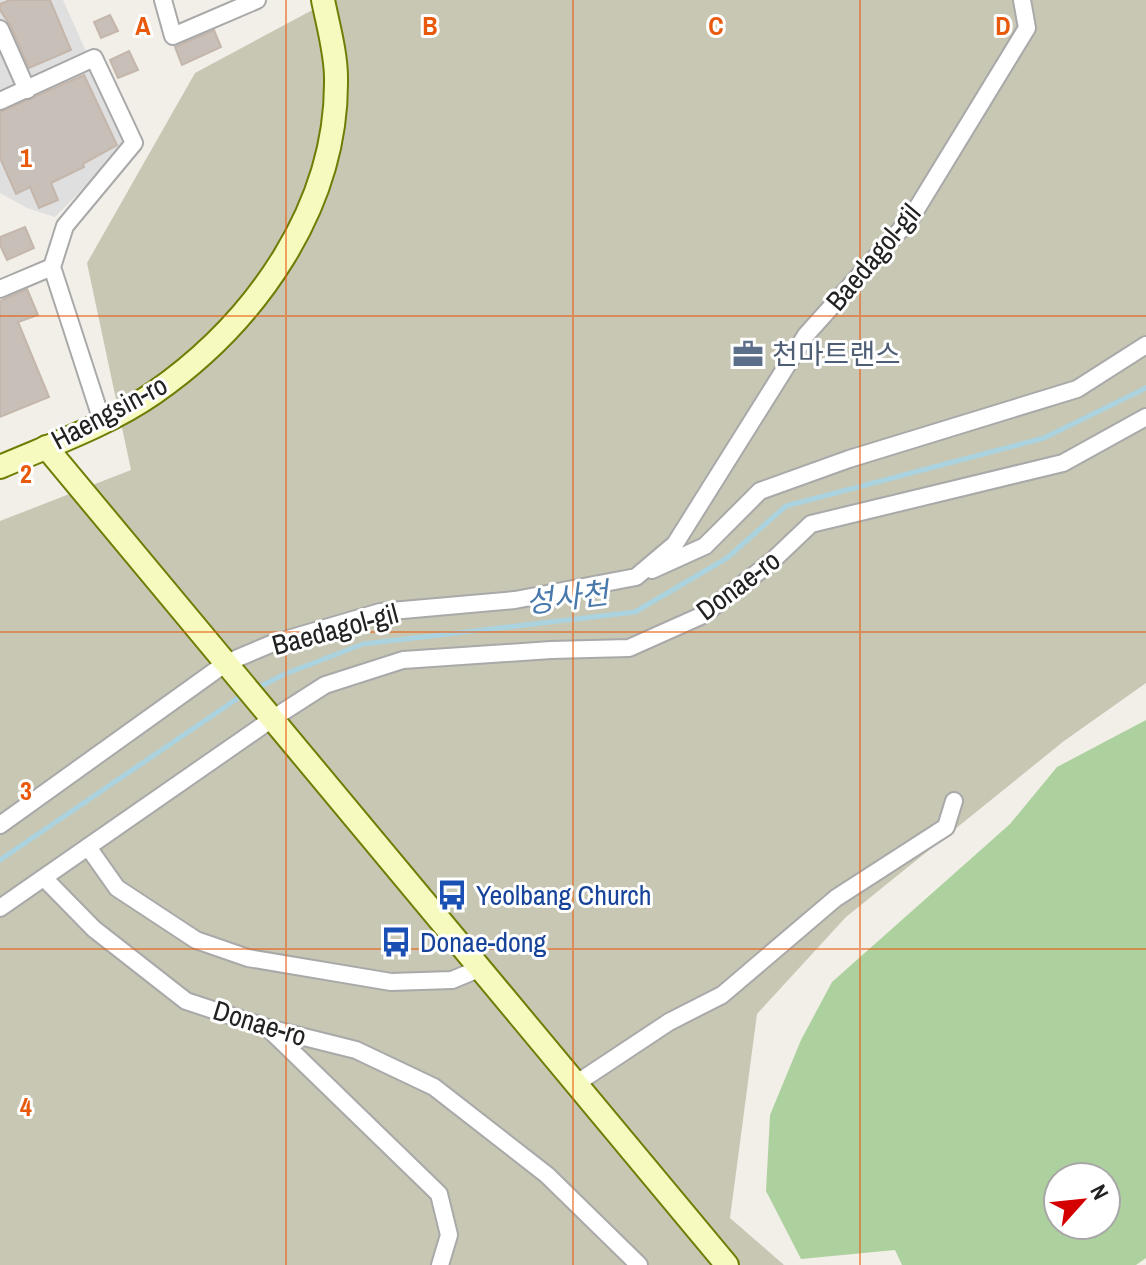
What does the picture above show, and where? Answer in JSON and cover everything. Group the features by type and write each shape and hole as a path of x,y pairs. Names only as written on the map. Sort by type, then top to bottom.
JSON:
{"street":[{"path":"163,0 173,36 257,0"},
{"name":"Haengsin-ro","path":"1,464 46,447 152,394 199,358 265,287 294,239 322,178 331,141 337,77 323,0"},
{"name":"Baedagol-gil","path":"636,577 675,544 806,335 911,218 1027,28 1022,0"},
{"path":"0,29 27,90"},
{"path":"0,101 94,58 134,143 65,226 52,267 102,421"},
{"path":"0,289 52,267"},
{"name":"Baedagol-gil","path":"0,825 229,668 271,644 380,612 515,600 636,577 705,546 760,491 849,459 1077,389 1146,345"},
{"name":"Donae-ro","path":"0,908 269,714 325,685 403,660 629,648 703,615 771,562 811,524 1063,463 1146,417"},
{"path":"46,447 727,1265"},
{"path":"577,1083 669,1022 722,995 836,898 946,827 954,801"},
{"path":"88,847 117,888 196,940 248,958 391,982 452,980 481,968"},
{"name":"Donae-ro","path":"44,878 94,929 186,1001 268,1028 356,1050 434,1087 547,1175 639,1265"},
{"path":"268,1028 439,1194 449,1235 440,1265"}],"shaded area":[{"path":"0,0 63,0 127,143 55,217 27,208 0,193"},
{"path":"331,0 1146,0 1146,683 1064,741 846,917 757,1014 730,1218 784,1265 0,1265 0,521 131,470 87,263 195,73"}],"green space":[{"path":"1146,720 1146,1258 1136,1265 902,1265 895,1250 801,1259 766,1191 770,1115 801,1040 832,982 1010,824 1057,767"}],"building":[{"path":"10,0 50,0 71,50 29,68 0,10 0,4"},
{"path":"110,15 118,31 101,38 94,22"},
{"path":"214,30 221,47 182,65 175,47"},
{"path":"129,51 138,70 118,78 110,60"},
{"path":"84,75 117,145 83,164 84,167 51,183 58,200 39,208 30,187 16,194 0,158 0,112"},
{"path":"25,227 34,248 7,260 0,237"},
{"path":"27,289 38,315 18,322 49,397 0,417 0,301"}],"waterway":[{"name":"성사천","path":"257,688 363,644 635,612 727,558 786,506 1044,438 1146,388"},
{"name":"성사천","path":"0,860 244,694"}],"place":[{"name":"천마트랜스","path":"748,354"},
{"name":"Yeolbang Church","path":"452,895"},
{"name":"Donae-dong","path":"396,942"}]}
